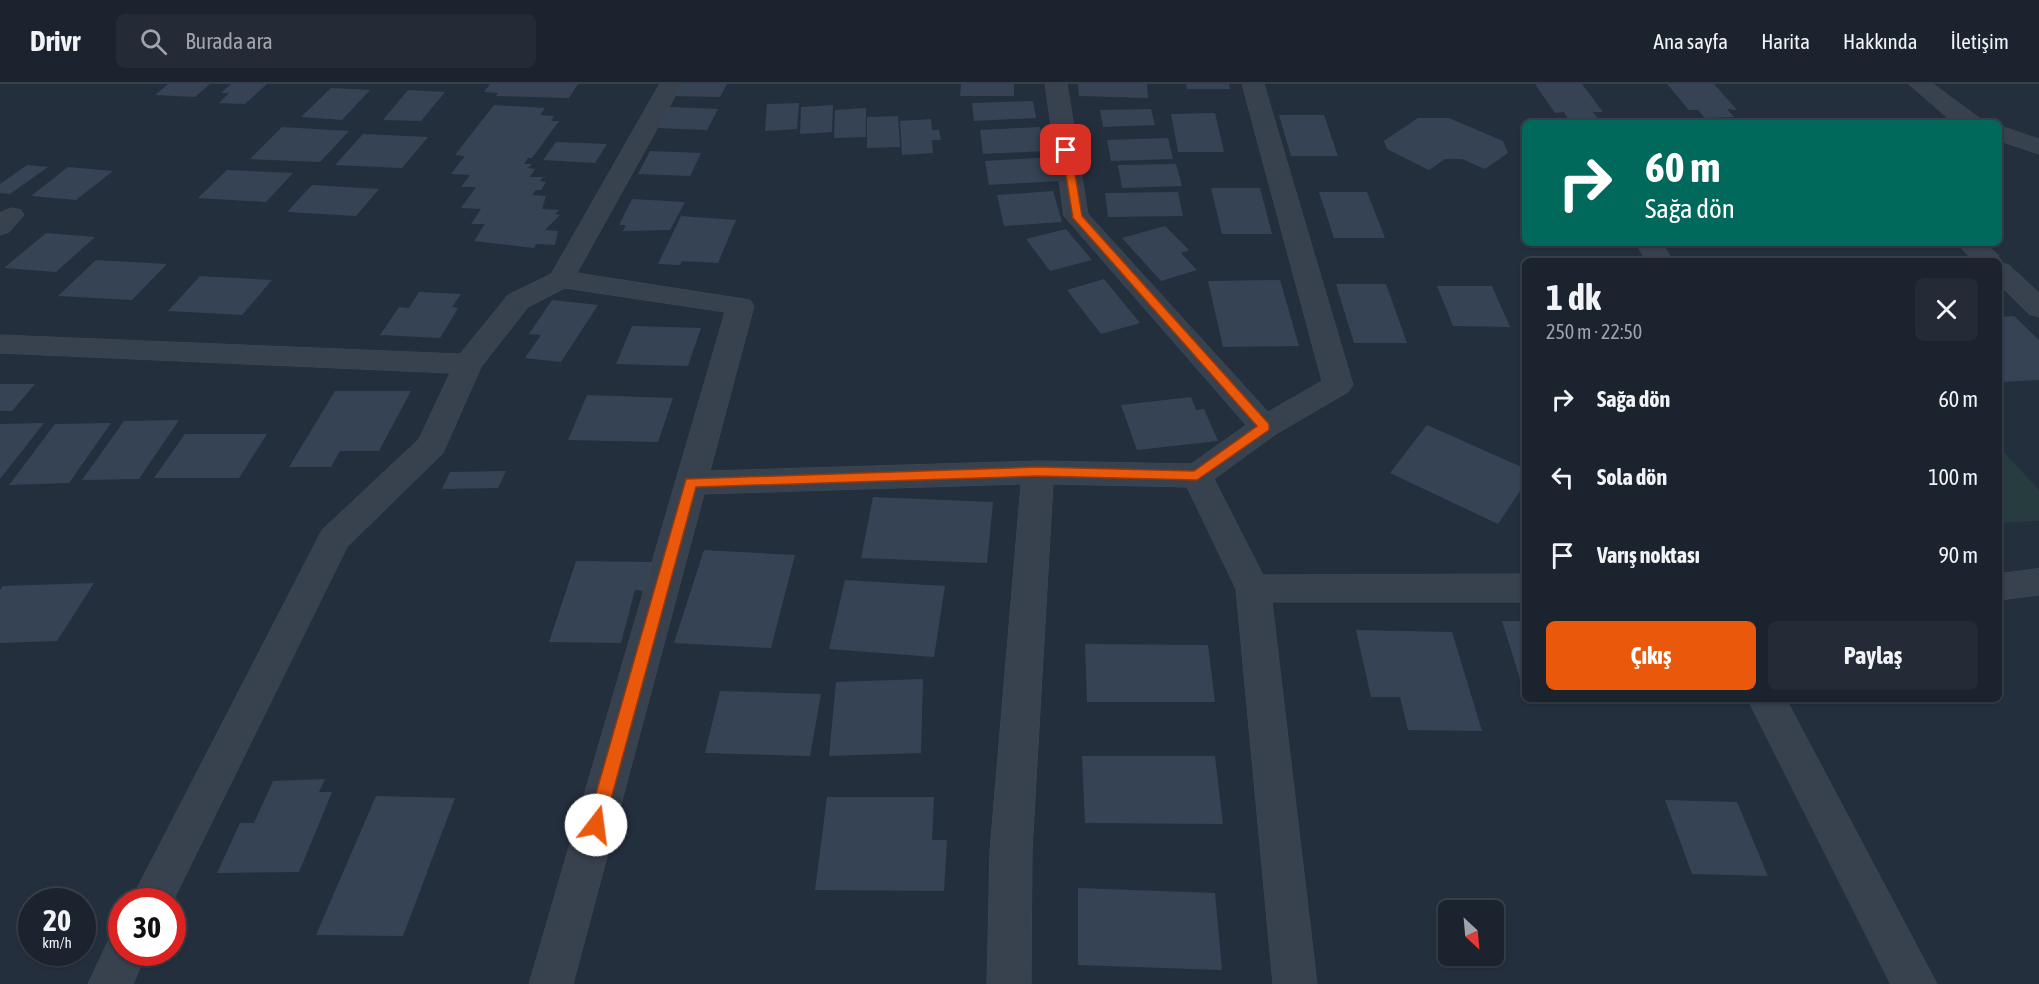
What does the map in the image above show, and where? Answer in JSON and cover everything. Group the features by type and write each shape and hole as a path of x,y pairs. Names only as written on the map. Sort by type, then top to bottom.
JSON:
{"street":[{"path":"158,888 334,539 432,445 468,363 518,301 561,279 671,84"},
{"path":"1056,84 1077,216 1264,427"},
{"path":"691,483 1038,472 1197,476 1264,427 1338,385 1252,84"},
{"path":"1920,84 1967,120"},
{"path":"2002,134 2039,147"},
{"path":"0,214 12,215 0,227"},
{"path":"1974,246 1986,258"},
{"path":"2002,273 2039,308"},
{"path":"551,984 740,306 561,279"},
{"path":"0,344 468,363"},
{"path":"1009,984 1011,851 1038,472"},
{"path":"1197,476 1253,588 1295,984"},
{"path":"2002,587 2039,582"},
{"path":"1253,588 1522,588"},
{"path":"1769,702 1915,984"},
{"path":"110,984 118,966"}],"green space":[{"path":"2002,450 2039,490 2039,521 2002,523"}],"building":[{"path":"168,84 210,84 195,97 155,95"},
{"path":"231,84 267,84 245,104 219,103 229,93 221,93"},
{"path":"490,84 578,84 569,98 496,96 498,93 484,92"},
{"path":"679,84 727,84 720,97 672,96"},
{"path":"961,84 1014,84 1014,96 960,96"},
{"path":"1078,84 1147,84 1148,98 1079,96"},
{"path":"1186,84 1229,84 1230,89 1187,89"},
{"path":"1535,84 1582,84 1603,112 1593,112 1599,120 1568,120 1564,112 1555,113"},
{"path":"1667,84 1714,84 1737,110 1727,109 1734,117 1705,118 1698,110 1689,110"},
{"path":"331,88 370,90 342,120 301,117"},
{"path":"408,90 445,92 421,121 383,120"},
{"path":"1033,101 1036,118 974,121 972,103"},
{"path":"799,103 797,129 765,131 767,104"},
{"path":"494,105 545,108 540,115 554,116 551,121 559,121 532,158 528,158 524,164 532,164 528,168 535,169 530,177 543,177 540,181 546,182 541,190 536,190 532,195 546,196 542,209 559,210 555,214 560,215 545,230 558,231 555,245 536,244 534,248 474,241 485,224 471,224 481,209 461,208 476,187 461,187 470,175 451,174 465,156 455,155"},
{"path":"833,105 832,132 800,134 801,107"},
{"path":"669,107 718,109 707,130 658,128"},
{"path":"866,108 866,137 834,138 835,110"},
{"path":"1151,109 1155,125 1103,127 1100,110"},
{"path":"1215,113 1224,152 1178,152 1171,114"},
{"path":"1279,115 1324,115 1338,156 1291,156"},
{"path":"898,116 900,147 867,148 867,117"},
{"path":"1418,118 1449,118 1503,141 1508,153 1485,169 1462,159 1445,159 1429,170 1387,149 1384,141"},
{"path":"931,119 932,130 939,130 941,140 932,140 933,153 902,155 900,121"},
{"path":"282,127 349,131 320,162 250,159"},
{"path":"1040,127 1045,151 983,154 980,130"},
{"path":"363,134 428,137 402,168 335,165"},
{"path":"1168,138 1173,159 1111,161 1107,140"},
{"path":"556,142 607,144 595,163 543,160"},
{"path":"650,151 701,153 690,176 638,174"},
{"path":"1053,157 1059,181 989,185 985,161"},
{"path":"1176,164 1182,186 1122,188 1118,165"},
{"path":"27,165 48,167 10,194 0,193 0,184"},
{"path":"68,167 113,171 76,200 31,196"},
{"path":"227,170 293,173 266,202 198,198"},
{"path":"312,185 379,189 356,216 287,212"},
{"path":"1211,188 1260,188 1272,234 1222,234"},
{"path":"1053,191 1062,222 1004,226 997,195"},
{"path":"1178,192 1183,216 1108,217 1105,193"},
{"path":"1319,192 1367,192 1385,238 1334,238"},
{"path":"632,199 685,202 670,230 623,231 626,225 619,225"},
{"path":"681,216 736,220 718,263 682,261 680,265 658,264"},
{"path":"1165,226 1189,250 1181,253 1197,270 1161,281 1122,238"},
{"path":"1066,229 1092,260 1050,271 1026,239"},
{"path":"46,233 95,237 56,272 4,268"},
{"path":"96,260 167,264 132,300 58,296"},
{"path":"200,276 272,280 242,315 168,311"},
{"path":"1104,279 1140,323 1101,334 1067,290"},
{"path":"1280,280 1299,346 1223,347 1208,281"},
{"path":"1336,284 1386,284 1407,343 1354,343"},
{"path":"1437,286 1492,286 1510,327 1453,326"},
{"path":"419,292 461,294 452,307 458,308 440,338 380,335 399,307 409,308"},
{"path":"552,300 598,305 561,362 525,358 541,335 529,334"},
{"path":"2014,316 2039,340 2039,380 2002,382 2002,317"},
{"path":"632,326 701,328 688,366 616,364"},
{"path":"0,384 35,384 12,411 0,411"},
{"path":"335,391 411,391 379,451 340,451 331,467 289,467"},
{"path":"587,395 673,398 658,442 568,440"},
{"path":"1191,397 1196,410 1204,409 1218,441 1137,450 1121,405"},
{"path":"179,420 139,479 82,480 124,421"},
{"path":"44,423 0,479 0,424"},
{"path":"111,423 69,483 9,485 55,424"},
{"path":"1427,425 1522,467 1522,488 1498,524 1390,473"},
{"path":"185,434 267,434 239,478 154,478"},
{"path":"506,471 498,488 442,489 450,472"},
{"path":"873,497 993,502 987,563 861,558"},
{"path":"704,550 795,555 771,648 674,643"},
{"path":"576,561 653,562 645,591 635,590 621,643 549,642"},
{"path":"845,580 945,586 934,657 829,649"},
{"path":"94,583 57,641 0,643 0,590 3,586"},
{"path":"1502,621 1522,621 1521,682"},
{"path":"1356,630 1452,632 1482,731 1408,730 1400,697 1371,697"},
{"path":"1085,644 1208,645 1215,702 1087,702"},
{"path":"923,679 921,753 829,756 836,682"},
{"path":"720,691 821,694 810,756 705,753"},
{"path":"1082,756 1215,756 1223,824 1085,823"},
{"path":"325,779 319,792 332,792 299,872 217,873 240,823 254,823 273,781"},
{"path":"376,796 455,798 403,936 316,935"},
{"path":"827,797 934,797 932,840 947,840 944,891 815,890"},
{"path":"1665,800 1737,802 1768,876 1692,874"},
{"path":"1078,888 1215,893 1222,970 1078,965"}],"route":[{"path":"596,825 691,483 1038,472 1197,476 1264,427 1077,216 1066,150"}]}
